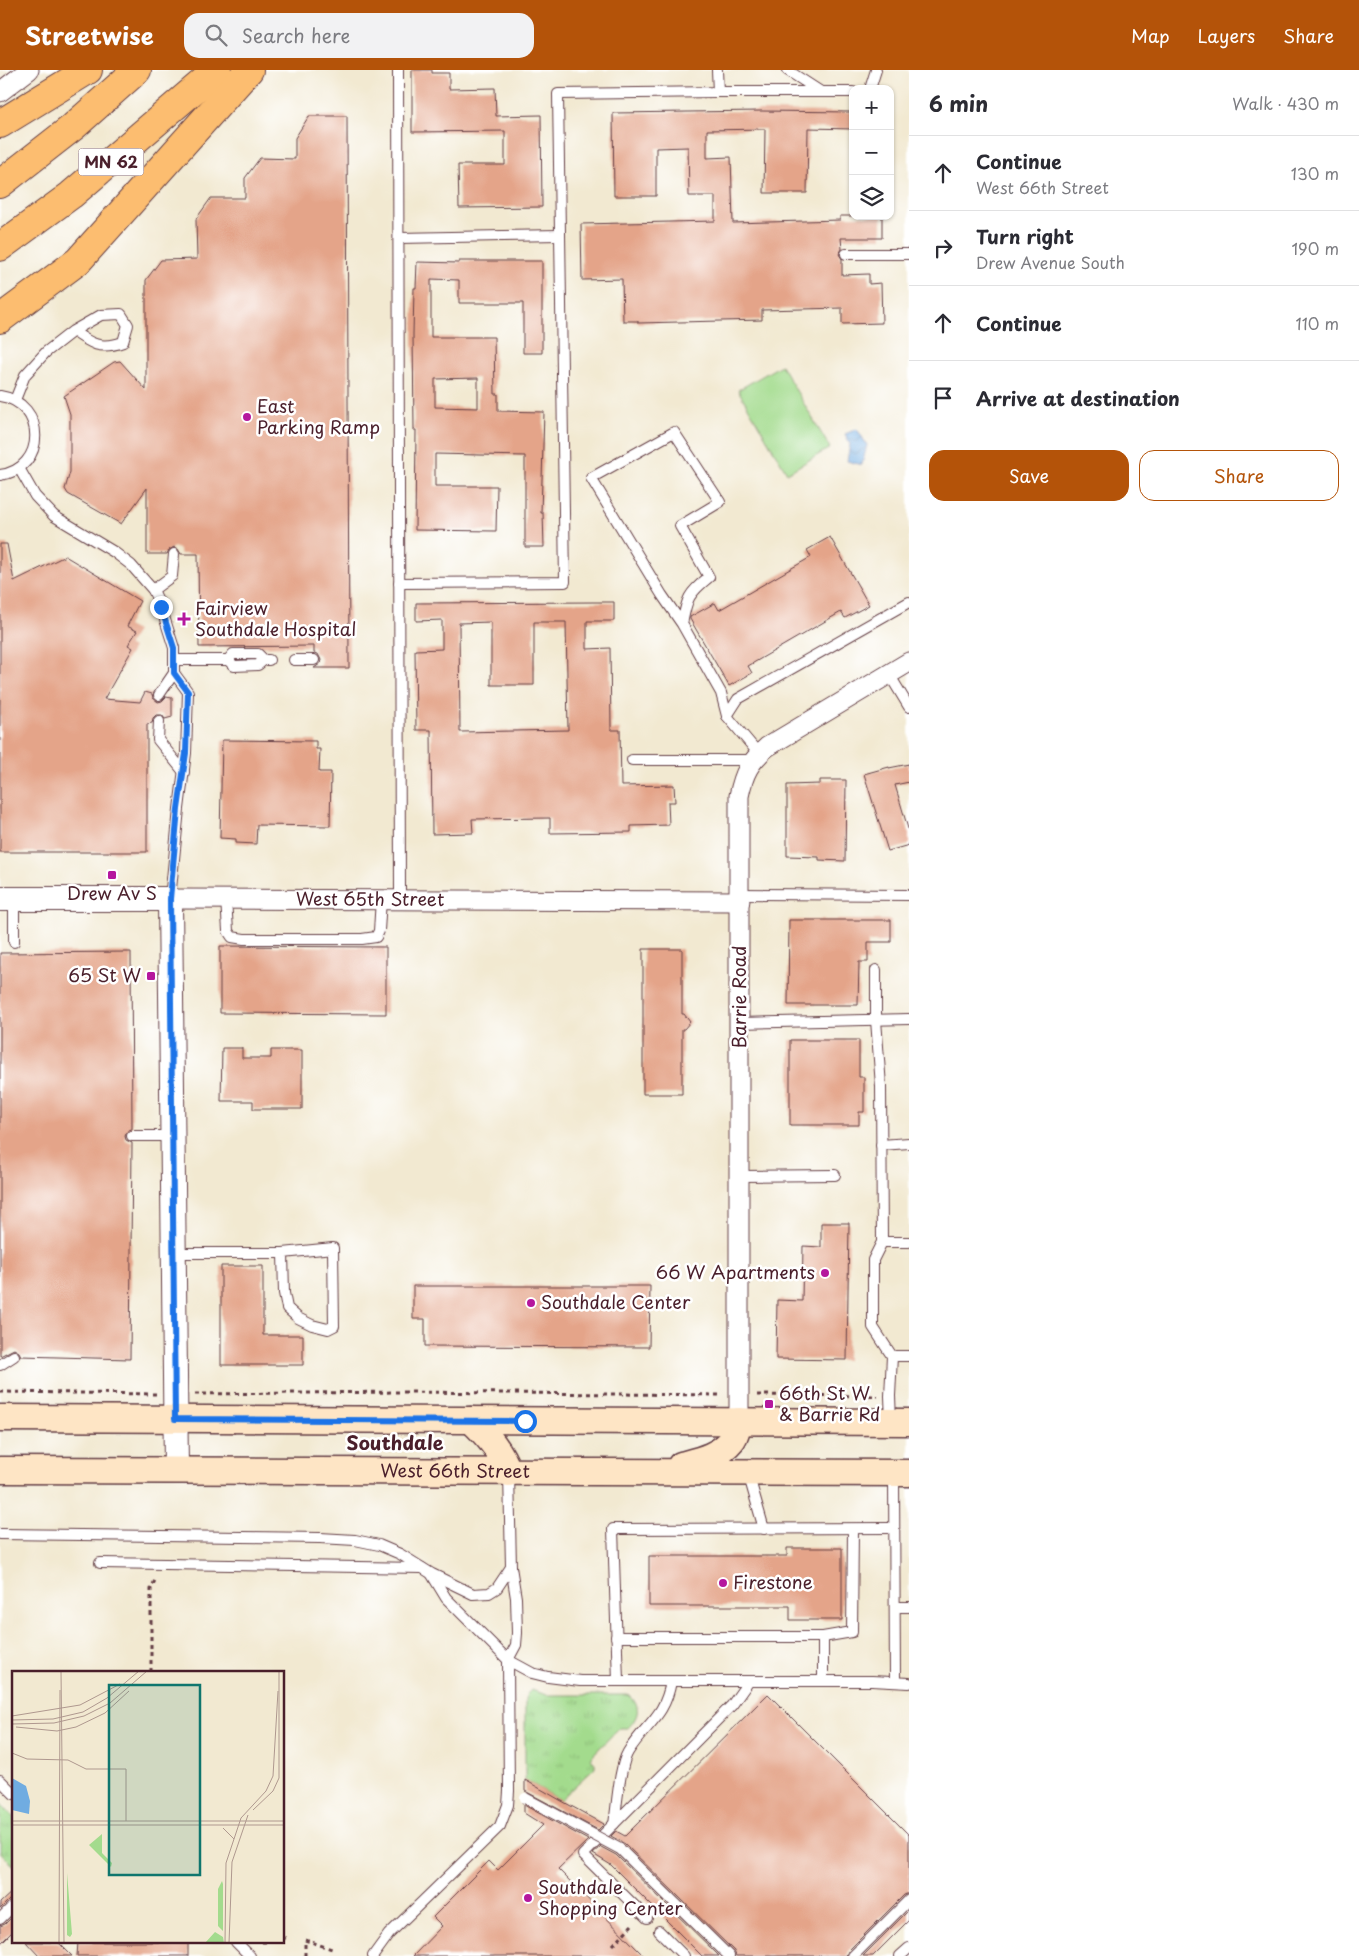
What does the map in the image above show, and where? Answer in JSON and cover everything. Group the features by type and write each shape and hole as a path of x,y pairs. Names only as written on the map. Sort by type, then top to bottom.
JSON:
{"highway":[{"path":"0,124 88,70"},
{"name":"MN 62","path":"0,184 66,132 138,70"},
{"name":"MN 62","path":"0,247 71,195 217,70"},
{"path":"0,319 78,261 249,70"}],"main road":[{"path":"0,1418 900,1422"},
{"path":"471,1420 490,1438 504,1459 509,1472"},
{"path":"654,1473 710,1458 733,1439 739,1421"},
{"name":"West 66th Street","path":"0,1470 901,1473"}],"street":[{"path":"0,92 29,70"},
{"path":"756,757 767,747 909,662"},
{"name":"Barrie Road","path":"739,1421 740,796 743,777 756,757"},
{"name":"West 65th Street","path":"7,899 740,898"},
{"path":"170,899 172,1253 176,1470"}],"lane":[{"path":"398,70 400,899"},
{"path":"717,70 718,92"},
{"path":"787,70 821,92"},
{"path":"871,85 876,70"},
{"path":"400,584 564,582 558,94 849,92"},
{"path":"399,238 560,235"},
{"path":"846,254 909,254"},
{"path":"15,400 25,375 46,352 73,330 101,316 121,314 128,325 123,342 112,346 92,344 73,330"},
{"path":"0,396 15,400 25,408 33,420 36,433 35,446 29,458 19,468 8,474 0,475"},
{"path":"682,624 686,604 693,589 709,577 680,526 720,502 674,432 591,478 662,595 682,624 722,693 727,716 756,757"},
{"path":"19,468 35,496 54,516 131,564 154,590 174,648 174,673 159,695"},
{"path":"154,590 172,576 174,554"},
{"path":"727,716 738,699 909,602"},
{"path":"174,660 228,660 234,666 258,665 267,660"},
{"path":"294,660 314,660"},
{"path":"170,899 186,753 188,692 174,673"},
{"path":"889,674 909,707"},
{"path":"159,721 158,740 184,772"},
{"path":"632,760 756,757"},
{"path":"740,898 909,895"},
{"path":"7,899 14,942"},
{"path":"226,899 228,931 232,937 244,939 362,940 376,937 379,931 381,899"},
{"path":"876,970 876,1020 881,1086 882,1242 873,1260 873,1327 892,1356 890,1396 900,1422"},
{"path":"740,1023 909,1019"},
{"path":"132,1136 171,1136"},
{"path":"881,1145 909,1143"},
{"path":"740,1176 834,1175"},
{"path":"882,1242 909,1242"},
{"path":"172,1253 283,1253 333,1248 334,1326 328,1329 312,1325 298,1318 287,1308 284,1293 283,1253"},
{"path":"0,1365 14,1356"},
{"path":"892,1356 909,1356"},
{"path":"374,1956 389,1934 500,1826 508,1805 508,1660 516,1645 517,1633 516,1598 511,1567 509,1472"},
{"path":"748,1472 764,1530"},
{"path":"895,1682 894,1528 901,1473"},
{"path":"618,1681 613,1528 764,1530 894,1528"},
{"path":"616,1637 823,1637 852,1632 853,1528"},
{"path":"0,1534 355,1540 379,1545 400,1554 432,1574 473,1594 489,1593 497,1588 511,1567"},
{"path":"100,1563 422,1568"},
{"path":"432,1574 446,1598 508,1660 532,1672 548,1677 580,1681 909,1683"},
{"path":"895,1607 909,1607"},
{"path":"823,1637 823,1681"},
{"path":"614,1824 624,1764 628,1753 662,1711 669,1697 671,1681"},
{"path":"646,1918 583,1855 732,1705 749,1681"},
{"path":"0,1780 12,1792"},
{"path":"509,1791 620,1849 730,1956"},
{"path":"853,1956 909,1900"},
{"path":"0,1919 12,1907"},
{"path":"659,1931 684,1956"},
{"path":"238,1944 250,1956"},
{"path":"900,1956 909,1948"}],"path":[{"path":"0,1392 153,1394"},
{"path":"194,1394 414,1392 722,1394"},
{"path":"753,1395 890,1396"},
{"path":"151,1671 151,1589 163,1564"},
{"path":"613,1945 632,1925"},
{"path":"305,1956 305,1940 332,1949"}],"green space":[{"path":"781,365 830,448 787,473 738,390"},
{"path":"531,1690 547,1695 626,1695 634,1700 637,1708 636,1716 628,1728 619,1728 590,1758 595,1763 595,1767 560,1800 525,1780 525,1699"},
{"path":"0,1803 12,1815 12,1864 0,1852"}],"water":[{"path":"857,429 867,445 862,465 847,461 850,444 845,434"}],"building":[{"path":"412,70 432,70 432,73 449,73 449,89 495,88 496,116 541,115 542,207 459,208 458,165 505,165 505,131 412,132"},
{"path":"849,112 849,129 808,128 807,193 764,193 765,129 707,130 707,158 731,157 733,223 840,220 840,216 849,216 849,220 882,220 882,238 841,238 842,249 839,254 842,259 842,275 869,274 869,284 881,283 882,323 842,324 842,308 762,310 762,320 638,323 638,321 623,321 622,279 582,280 581,224 715,221 715,196 689,196 688,147 656,148 656,196 614,196 613,113"},
{"name":"East Parking Ramp","path":"309,116 347,116 349,668 314,668 320,664 321,660 318,654 314,653 314,646 199,647 198,554 181,554 174,547 167,554 147,554 147,488 121,524 68,494 65,489 70,472 70,414 64,396 114,362 120,361 146,390 146,280 161,260 197,259 196,219 211,198 245,198 245,178 260,158 295,159 295,138"},
{"path":"459,261 542,261 542,353 523,353 523,303 459,303 459,280 431,279 431,337 494,337 495,394 498,394 498,411 544,412 541,513 543,513 544,547 525,547 525,456 435,454 435,486 497,486 496,531 415,530 416,430 414,430 413,334 414,288 416,288 417,262 459,263","holes":["478,378 478,408 435,407 435,379"]},
{"path":"830,537 869,605 845,618 841,612 748,666 752,673 729,686 690,617 715,603 719,610 811,557 807,550"},
{"path":"0,544 7,544 14,581 65,556 140,601 127,626 137,631 128,645 133,648 104,699 140,702 145,692 152,694 153,698 158,702 166,697 172,698 172,717 165,719 162,715 156,715 152,723 147,724 147,852 0,852"},
{"path":"614,602 614,621 587,621 587,649 610,648 611,730 620,730 621,786 674,785 675,802 668,802 669,825 631,826 631,832 550,833 550,818 472,819 473,833 432,834 431,730 416,730 415,650 442,649 442,620 416,621 416,603","holes":["491,622 491,685 534,685 534,622 566,622 568,730 460,732 459,623"]},
{"path":"222,740 316,741 316,749 320,749 319,772 331,772 330,826 257,825 256,844 236,843 236,839 220,838"},
{"path":"909,764 909,782 895,785 909,832 909,845 888,851 864,774"},
{"path":"820,780 846,780 845,861 819,860 819,857 787,856 787,785 820,784"},
{"path":"789,920 891,920 891,942 868,942 868,962 859,962 858,1005 788,1005"},
{"path":"220,946 386,947 386,1014 220,1013"},
{"path":"643,949 682,949 682,1014 690,1022 682,1029 682,1094 643,1094"},
{"path":"131,952 132,1129 128,1130 125,1136 126,1140 132,1143 130,1359 21,1356 14,1349 0,1356 0,953"},
{"path":"790,1040 859,1040 859,1077 864,1077 864,1112 859,1112 859,1125 790,1125"},
{"path":"222,1048 242,1048 242,1058 271,1058 271,1050 302,1050 302,1109 253,1109 253,1101 221,1101"},
{"name":"66 W Apartments","path":"821,1223 849,1223 847,1360 776,1359 777,1300 802,1301 803,1246 821,1247"},
{"path":"221,1266 263,1266 263,1335 303,1335 303,1365 221,1365"},
{"name":"Southdale Center","path":"413,1286 650,1286 649,1347 425,1346 425,1319 413,1319"},
{"path":"787,1548 842,1548 842,1620 790,1620 790,1606 649,1606 649,1556 787,1556"},
{"path":"768,1694 909,1835 909,1893 904,1895 848,1951 846,1956 736,1956 734,1951 625,1844 611,1836 616,1831 625,1836"},
{"path":"525,1780 604,1824 598,1830 525,1791"},
{"name":"Southdale Shopping Center","path":"524,1805 588,1840 558,1869 644,1956 413,1956 442,1926 433,1917 489,1861 498,1870 543,1825 524,1813"},
{"path":"601,1847 616,1855 719,1956 702,1956 611,1865 593,1854"},
{"path":"12,1892 12,1899 0,1909 0,1903"},
{"path":"909,1910 909,1920 873,1956 863,1956"},
{"path":"12,1917 12,1932 0,1944 0,1926"},
{"path":"28,1944 60,1944 72,1956 39,1956"},
{"path":"78,1944 188,1944 188,1956 77,1956"}],"place":[{"name":"East Parking Ramp","path":"247,417"},
{"name":"Fairview Southdale Hospital","path":"184,619"},
{"name":"Drew Av S","path":"112,875"},
{"name":"65 St W","path":"151,976"},
{"name":"66 W Apartments","path":"825,1273"},
{"name":"Southdale Center","path":"531,1303"},
{"name":"66th St W & Barrie Rd","path":"769,1404"},
{"name":"Firestone","path":"723,1583"},
{"name":"Southdale Shopping Center","path":"528,1898"}],"district":[{"name":"Southdale","path":"395,1443"}],"route":[{"path":"161,607 174,648 174,673 188,692 186,753 178,809 170,899 175,1419 525,1421"}]}
